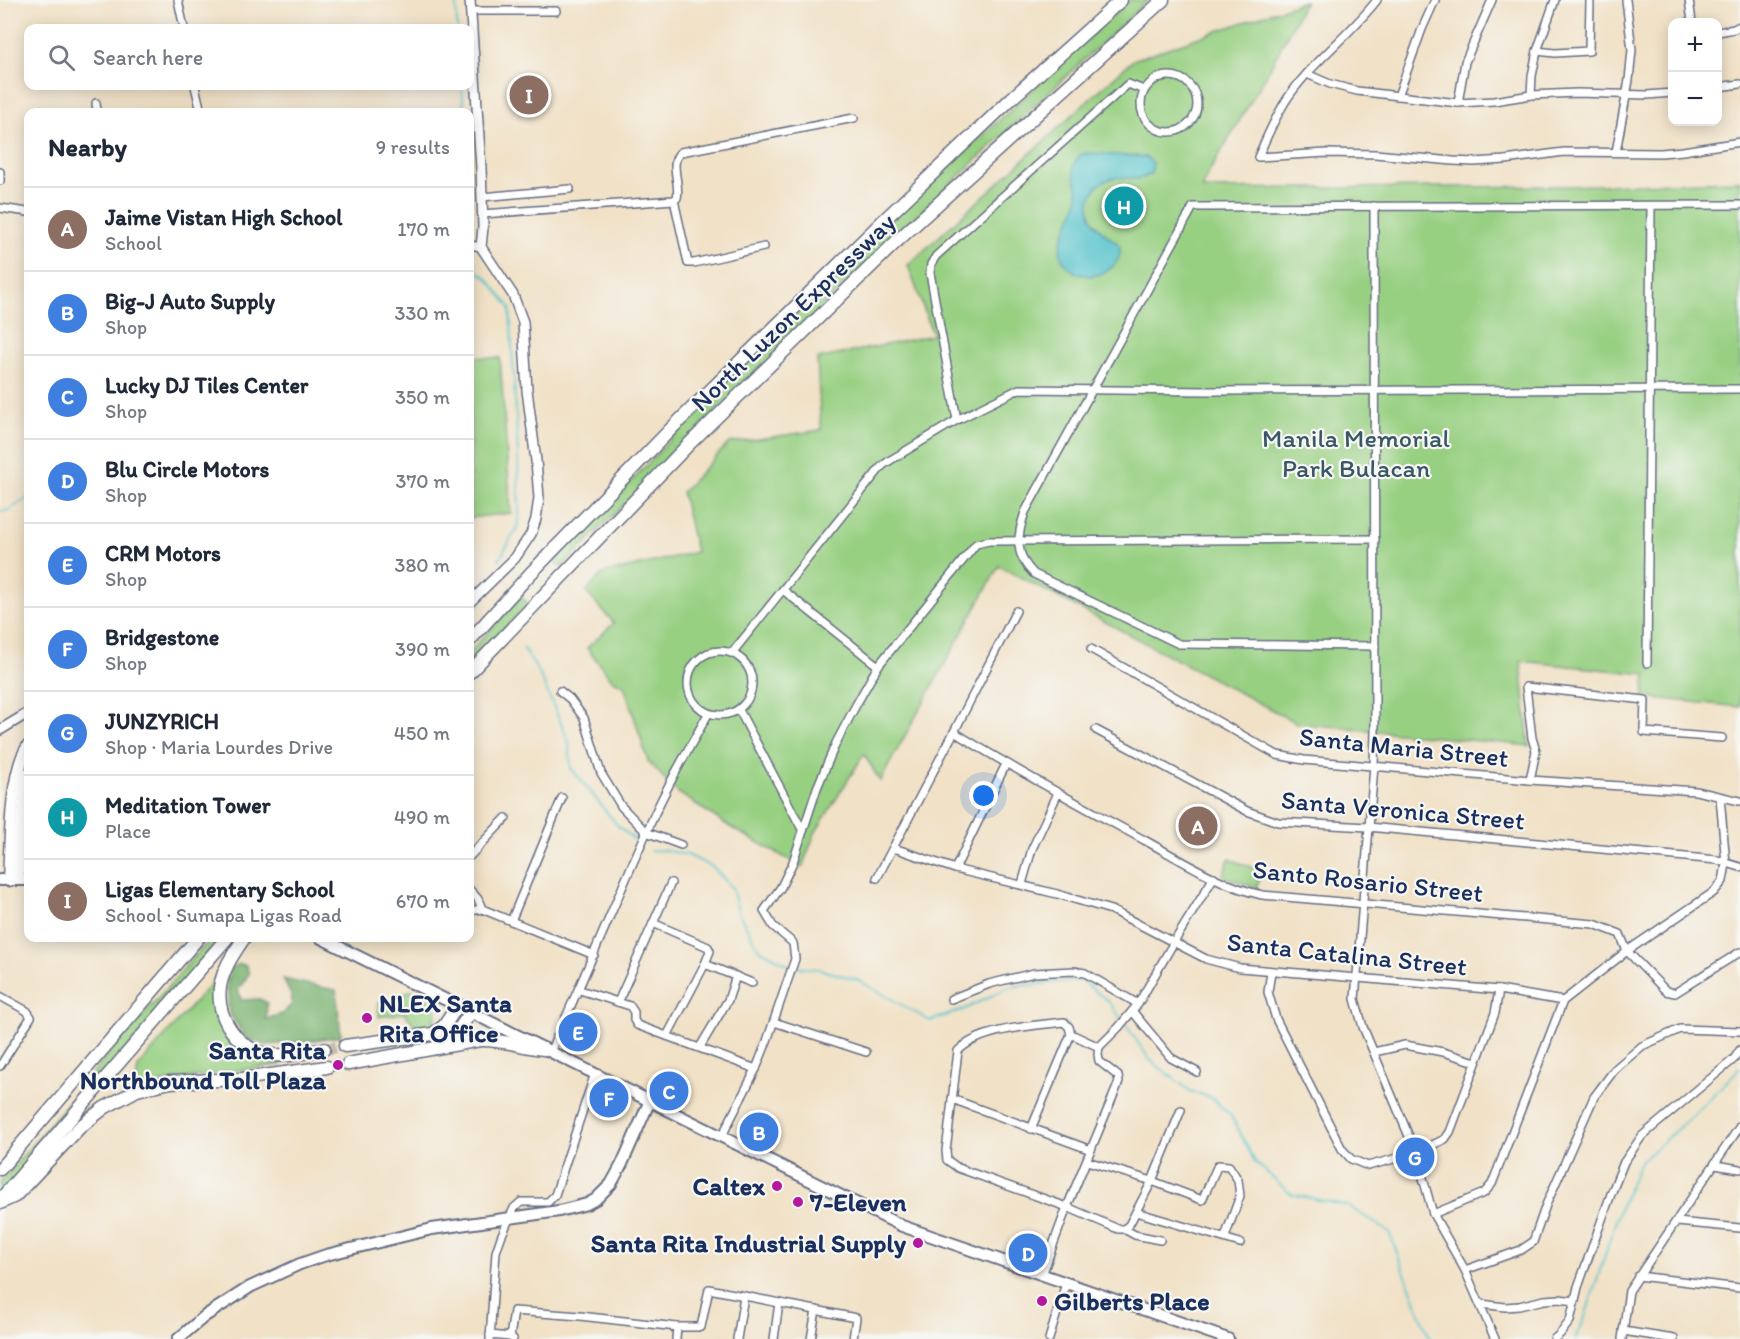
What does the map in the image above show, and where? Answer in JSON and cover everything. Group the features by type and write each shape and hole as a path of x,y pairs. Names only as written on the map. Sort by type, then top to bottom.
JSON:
{"highway":[{"name":"North Luzon Expressway","path":"474,636 531,573 672,428 874,229 1012,98 1121,0"},
{"name":"North Luzon Expressway","path":"474,668 687,446 898,240 1163,0"},
{"path":"14,880 16,780 24,753"},
{"path":"14,880 24,825"},
{"path":"0,1169 195,942"},
{"path":"0,1201 224,942"},
{"path":"241,942 228,962 220,988 221,1009 232,1032 246,1046 269,1055 284,1056 324,1050"},
{"path":"345,1046 433,1034 444,1026 458,1005"},
{"path":"434,1047 457,1032 471,1012"},
{"path":"348,1064 486,1039 547,1050"},
{"path":"0,1201 15,1196 80,1127 104,1108 137,1090 170,1082 242,1079 327,1067"}],"main road":[{"path":"471,0 472,24"},
{"path":"474,46 482,197 481,246 513,295 524,322 527,390 539,498 531,534 515,558 474,598"},
{"path":"0,730 24,716"},
{"path":"329,942 902,1226 1228,1339"},
{"path":"178,1339 205,1316 250,1287 326,1255 406,1234 569,1210 587,1204 596,1199 611,1184 652,1096"}],"street":[{"path":"178,0 183,24"},
{"path":"1377,0 1287,98 1258,157 1363,153 1474,162 1564,152 1661,153 1740,142"},
{"path":"1398,96 1435,0"},
{"path":"1458,103 1466,62 1492,0"},
{"path":"1531,95 1537,51 1555,0"},
{"path":"1537,51 1555,53 1589,51 1590,0"},
{"path":"1616,152 1627,94 1632,50 1626,0"},
{"path":"1689,0 1691,18"},
{"path":"471,10 556,11"},
{"path":"1722,31 1740,26"},
{"path":"1307,74 1330,84 1357,91 1458,103 1494,101 1531,95 1668,93"},
{"path":"1163,76 1181,78 1192,87 1196,96 1196,110 1193,119 1175,131 1162,131 1154,128 1148,123 1142,111 1141,98 1144,90 1150,82 1163,76"},
{"path":"957,420 930,273 931,264 936,256 1128,84 1144,90"},
{"path":"1722,86 1740,84"},
{"path":"196,90 200,108"},
{"path":"96,103 97,108"},
{"path":"482,214 674,200 679,191 675,161 681,152 854,118"},
{"path":"0,172 0,181"},
{"path":"482,197 570,189"},
{"path":"674,200 688,263 764,247"},
{"path":"1375,646 1179,644 1034,574 1025,565 1019,541 1020,526 1025,512 1193,207 1740,205"},
{"path":"1374,206 1375,731 1355,999 1363,1027 1416,1154 1433,1214 1466,1270 1495,1339"},
{"path":"1647,663 1651,206"},
{"path":"0,208 24,211"},
{"path":"474,245 481,246"},
{"path":"732,653 882,466 957,420 1019,389 1374,391 1740,389"},
{"path":"722,1136 756,1069 795,959 793,943 773,926 764,911 781,887 793,862 818,788 837,743 878,666 976,544 988,541 1375,539"},
{"path":"783,590 878,666"},
{"path":"877,878 1016,611"},
{"name":"Santa Maria Street","path":"1091,649 1277,755 1304,760 1530,780 1696,791 1740,801"},
{"path":"716,651 732,653 747,665 753,684 751,694 739,710 729,715 708,714 692,700 688,689 688,678 691,668 698,659 707,653 716,651"},
{"path":"1530,780 1536,751 1532,738 1526,687 1645,700 1644,732 1722,738"},
{"path":"560,691 570,699 584,718 601,772 621,806 646,832 681,845"},
{"path":"739,710 803,831"},
{"path":"547,1050 580,990 667,787 708,714"},
{"name":"Santa Veronica Street","path":"1096,730 1261,817 1278,822 1368,827 1717,860 1740,867"},
{"name":"Santo Rosario Street","path":"954,732 1058,793 1214,877 1247,892 1594,924 1620,934 1627,951 1666,990 1675,993 1740,952"},
{"path":"955,869 1006,764"},
{"path":"1022,884 1032,849 1058,793"},
{"path":"1433,1214 1484,1193 1492,1184 1563,1000 1627,951 1713,892 1723,881 1726,864 1720,797"},
{"path":"512,921 562,798"},
{"path":"474,852 506,818"},
{"name":"Santa Catalina Street","path":"894,848 955,869 1022,884 1111,910 1206,959 1240,968 1499,990 1563,1000"},
{"path":"1042,1275 1067,1207 1119,1082 1118,1076 1099,1061 1099,1047 1132,1013 1214,877"},
{"path":"618,1002 671,883"},
{"path":"474,894 482,909"},
{"path":"474,910 482,909 594,955"},
{"path":"653,923 708,947 710,951 667,1036"},
{"path":"705,964 752,983"},
{"path":"951,999 989,984 1034,973 1074,971 1085,973 1138,1004"},
{"path":"1270,972 1268,992 1276,1019 1342,1149 1351,1159 1368,1166 1416,1154 1444,1139 1450,1132 1494,1013 1499,990"},
{"path":"700,1047 728,1000 736,976"},
{"path":"580,990 633,1009 637,1025 756,1069"},
{"path":"0,996 27,1011 31,1017 0,1066"},
{"path":"1132,1013 1165,1053 1197,1071"},
{"path":"774,1022 866,1052"},
{"path":"1031,1129 1071,1035 1069,1027 1064,1022 1005,1029 965,1043 958,1051 946,1151 947,1160 958,1168 1067,1207 1118,1229 1160,1240"},
{"path":"1466,1270 1521,1250 1533,1242 1546,1205 1594,1097 1615,1069 1642,1046 1680,1029 1740,1031"},
{"path":"1071,1035 1099,1047"},
{"path":"1374,1052 1406,1045 1443,1052 1476,1062"},
{"path":"1554,1339 1570,1321 1611,1194 1624,1162 1633,1148 1642,1136 1734,1059 1740,1050"},
{"path":"595,1073 555,1195 548,1202 521,1202 514,1208 508,1219 496,1252 490,1337 512,1338 514,1311 677,1327 701,1327 709,1289 856,1318 853,1339"},
{"path":"952,1099 1091,1150"},
{"path":"1124,1229 1129,1226 1152,1181 1181,1110"},
{"path":"1674,1339 1623,1335 1629,1291 1740,1126"},
{"path":"1087,1161 1152,1181 1202,1200 1218,1165 1229,1166 1238,1180 1240,1196 1224,1237"},
{"path":"1714,1165 1740,1169"},
{"path":"1137,1212 1240,1243"},
{"path":"1677,1222 1740,1228"},
{"path":"1638,1276 1740,1288"},
{"path":"1049,1339 1065,1283"},
{"path":"737,1339 744,1296"},
{"path":"1481,1304 1505,1307 1544,1300 1575,1301"},
{"path":"774,1339 779,1303"},
{"path":"812,1339 816,1310"},
{"path":"676,1339 677,1327"}],"green space":[{"path":"1130,0 1148,0 882,248 561,568 555,562 720,387 839,268"},
{"name":"Manila Memorial Park Bulacan","path":"1305,1 1266,76 1209,172 1202,189 1565,186 1740,181 1740,707 1644,697 1646,674 1521,661 1529,746 1297,723 999,566 880,781 864,754 815,833 802,867 730,827 677,792 648,761 624,685 612,680 587,648 614,623 586,592 602,574 696,552 682,492 729,443 821,430 817,359 933,335 908,265 1133,60"},
{"path":"474,357 500,358 511,513 474,518"},
{"path":"521,596 528,604 474,662 474,648"},
{"path":"1229,859 1263,871 1256,888 1223,876"},
{"path":"207,942 219,942 0,1199 0,1183 112,1050"},
{"path":"239,964 246,965 249,974 238,990 241,1000 260,999 267,1003 266,1019 282,1014 292,1004 291,995 283,979 336,990 341,1036 264,1045 246,1038 229,1013 227,984 230,969"},
{"path":"213,981 218,1014 229,1038 249,1055 281,1065 139,1086 136,1084 138,1067"},
{"path":"411,990 434,1004 436,1014 429,1028 418,1027 405,1013 379,1017 378,1002 390,1001"}],"water":[{"path":"1087,153 1145,157 1153,163 1151,174 1146,177 1107,180 1092,194 1090,208 1094,222 1119,245 1120,252 1110,269 1091,276 1078,273 1069,267 1061,256 1060,249 1078,198 1074,167 1080,155"}],"waterway":[{"path":"456,0 457,24"},
{"path":"462,90 464,108"},
{"path":"474,270 486,277 510,307 519,516 517,528 499,560"},
{"path":"0,511 7,511 24,500"},
{"path":"523,647 540,675 569,742 571,768 618,826 635,840"},
{"path":"650,851 663,850 688,855 714,868 732,888 739,914 759,949 793,967 818,969 858,980 930,1021 965,1009 1009,987 1081,980 1109,1002 1122,1020"},
{"path":"1125,1024 1150,1060 1190,1091 1212,1098 1231,1116 1255,1162 1291,1194 1348,1206 1389,1232 1430,1339"},
{"path":"1575,1339 1584,1320 1620,1208 1640,1162 1692,1116 1740,1068"}],"tunnel":[{"path":"324,1049 345,1046"},
{"path":"327,1067 348,1064"}],"place":[{"name":"Ligas Elementary School","path":"529,95"},
{"name":"Meditation Tower","path":"1124,206"},
{"name":"Jaime Vistan High School","path":"1198,826"},
{"name":"NLEX Santa Rita Office","path":"367,1018"},
{"name":"CRM Motors","path":"578,1032"},
{"name":"Santa Rita Northbound Toll Plaza","path":"338,1065"},
{"name":"Lucky DJ Tiles Center","path":"669,1091"},
{"name":"Bridgestone","path":"609,1098"},
{"name":"Big-J Auto Supply","path":"759,1132"},
{"name":"JUNZYRICH","path":"1415,1157"},
{"name":"Caltex","path":"777,1186"},
{"name":"7-Eleven","path":"798,1202"},
{"name":"Santa Rita Industrial Supply","path":"918,1243"},
{"name":"Blu Circle Motors","path":"1028,1253"},
{"name":"Gilberts Place","path":"1042,1301"}]}
